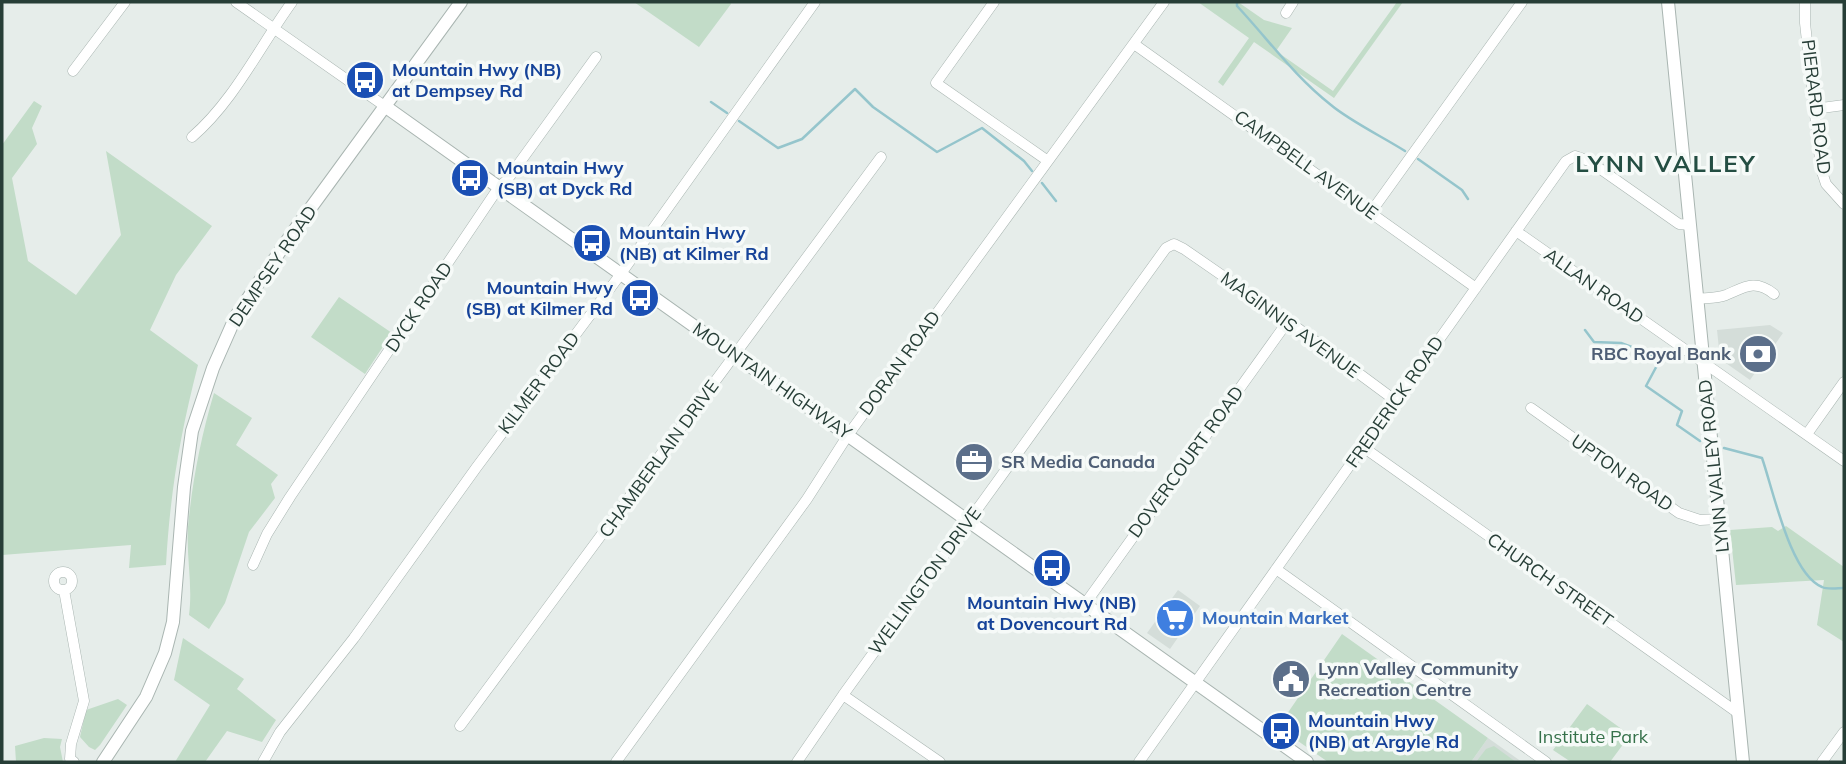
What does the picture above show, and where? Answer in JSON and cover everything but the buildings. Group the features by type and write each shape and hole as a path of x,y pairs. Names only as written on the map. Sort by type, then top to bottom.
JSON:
{"street":[{"path":"74,71 125,2"},
{"name":"MOUNTAIN HIGHWAY","path":"236,2 1307,762"},
{"path":"192,137 204,127 223,102 292,2"},
{"name":"DEMPSEY ROAD","path":"103,762 146,697 161,665 169,637 188,456 197,413 236,316 290,235 461,2"},
{"name":"KILMER ROAD","path":"263,762 280,732 354,638 620,275 815,2"},
{"path":"994,2 936,83 1048,161"},
{"name":"DORAN ROAD","path":"616,762 807,499 848,435 1164,2"},
{"path":"1286,13 1293,2"},
{"path":"1371,212 1522,2"},
{"name":"LYNN VALLEY ROAD","path":"1668,2 1742,762"},
{"name":"PIERARD ROAD","path":"1805,2 1805,23 1823,176 1832,193 1844,204"},
{"name":"CAMPBELL AVENUE","path":"1134,44 1476,288"},
{"name":"DYCK ROAD","path":"253,565 267,534 290,496 499,187 507,180 596,57"},
{"path":"1814,109 1844,105"},
{"name":"FREDERICK ROAD","path":"1139,762 1566,161 1575,156 1589,161 1679,224 1690,225"},
{"name":"CHAMBERLAIN DRIVE","path":"460,726 881,157"},
{"name":"ALLAN ROAD","path":"1516,231 1844,461"},
{"name":"WELLINGTON DRIVE","path":"797,762 1159,255 1174,244 1184,249"},
{"name":"MAGINNIS AVENUE","path":"1184,249 1396,401"},
{"path":"1698,299 1724,296 1740,287 1753,285 1766,287 1774,293"},
{"name":"DOVERCOURT ROAD","path":"1085,604 1288,321"},
{"path":"1807,434 1844,382"},
{"name":"UPTON ROAD","path":"1531,408 1679,513 1700,520 1719,520"},
{"name":"CHURCH STREET","path":"1363,447 1738,713"},
{"path":"1276,569 1546,762"},
{"path":"64,590 84,701 71,744 70,759 74,762"},
{"path":"843,695 940,762"},
{"path":"1822,762 1844,732"}],"shaded area":[{"path":"1770,325 1783,333 1750,380 1720,359 1717,330"},
{"path":"1178,590 1200,606 1170,649 1147,633"},
{"path":"1488,738 1522,762 1471,762"}],"green space":[{"path":"634,2 730,2 731,4 699,47"},
{"path":"1198,2 1238,2 1264,20 1292,28 1276,51 1333,91 1397,2 1403,2 1334,98 1254,42 1223,86 1218,82 1249,38"},
{"path":"34,101 42,106 32,128 37,144 12,178 28,261 76,295 121,235 106,151 212,226 176,275 150,330 198,365 177,464 166,565 129,568 131,545 2,555 2,145"},
{"path":"339,297 392,333 365,374 311,337"},
{"path":"214,393 252,418 236,445 278,475 271,484 275,498 249,532 225,603 209,629 189,615 188,538 198,460"},
{"path":"1786,526 1844,567 1844,642 1817,625 1824,580 1736,585 1730,530 1772,527 1778,531"},
{"path":"1342,634 1488,738 1471,762 1328,762 1278,727"},
{"path":"183,638 244,679 237,689 276,720 262,742 227,731 205,762 175,762 210,705 174,680"},
{"path":"118,699 127,705 100,745 95,750 89,747 80,737 86,710"},
{"name":"Institute Park","path":"1587,704 1630,735 1610,762 1571,762 1553,750"},
{"path":"44,738 62,739 60,747 63,762 16,762 15,746"},
{"path":"1494,746 1516,762 1476,762 1486,749"}],"waterway":[{"path":"1237,2 1237,6 1318,94 1347,117 1405,151"},
{"path":"739,121 778,148 802,139 855,89 873,107 937,152 982,128 1024,161 1032,171"},
{"path":"711,102 727,113"},
{"path":"1418,159 1462,190 1468,199"},
{"path":"1042,183 1056,201"},
{"path":"1585,330 1594,342 1621,343 1661,358 1646,386 1682,411 1677,425 1700,441"},
{"path":"1724,448 1762,458 1784,529 1801,566 1811,579 1822,587 1844,588"}],"place":[{"name":"Mountain Hwy (NB) at Dempsey Rd","path":"365,80"},
{"name":"Mountain Hwy (SB) at Dyck Rd","path":"470,178"},
{"name":"Mountain Hwy (NB) at Kilmer Rd","path":"592,243"},
{"name":"Mountain Hwy (SB) at Kilmer Rd","path":"640,298"},
{"name":"RBC Royal Bank","path":"1758,354"},
{"name":"SR Media Canada","path":"974,462"},
{"name":"Mountain Hwy (NB) at Dovencourt Rd","path":"1052,568"},
{"name":"Mountain Market","path":"1175,618"},
{"name":"Lynn Valley Community Recreation Centre","path":"1291,679"},
{"name":"Mountain Hwy (NB) at Argyle Rd","path":"1281,731"}],"district":[{"name":"LYNN VALLEY","path":"1666,164"}]}
